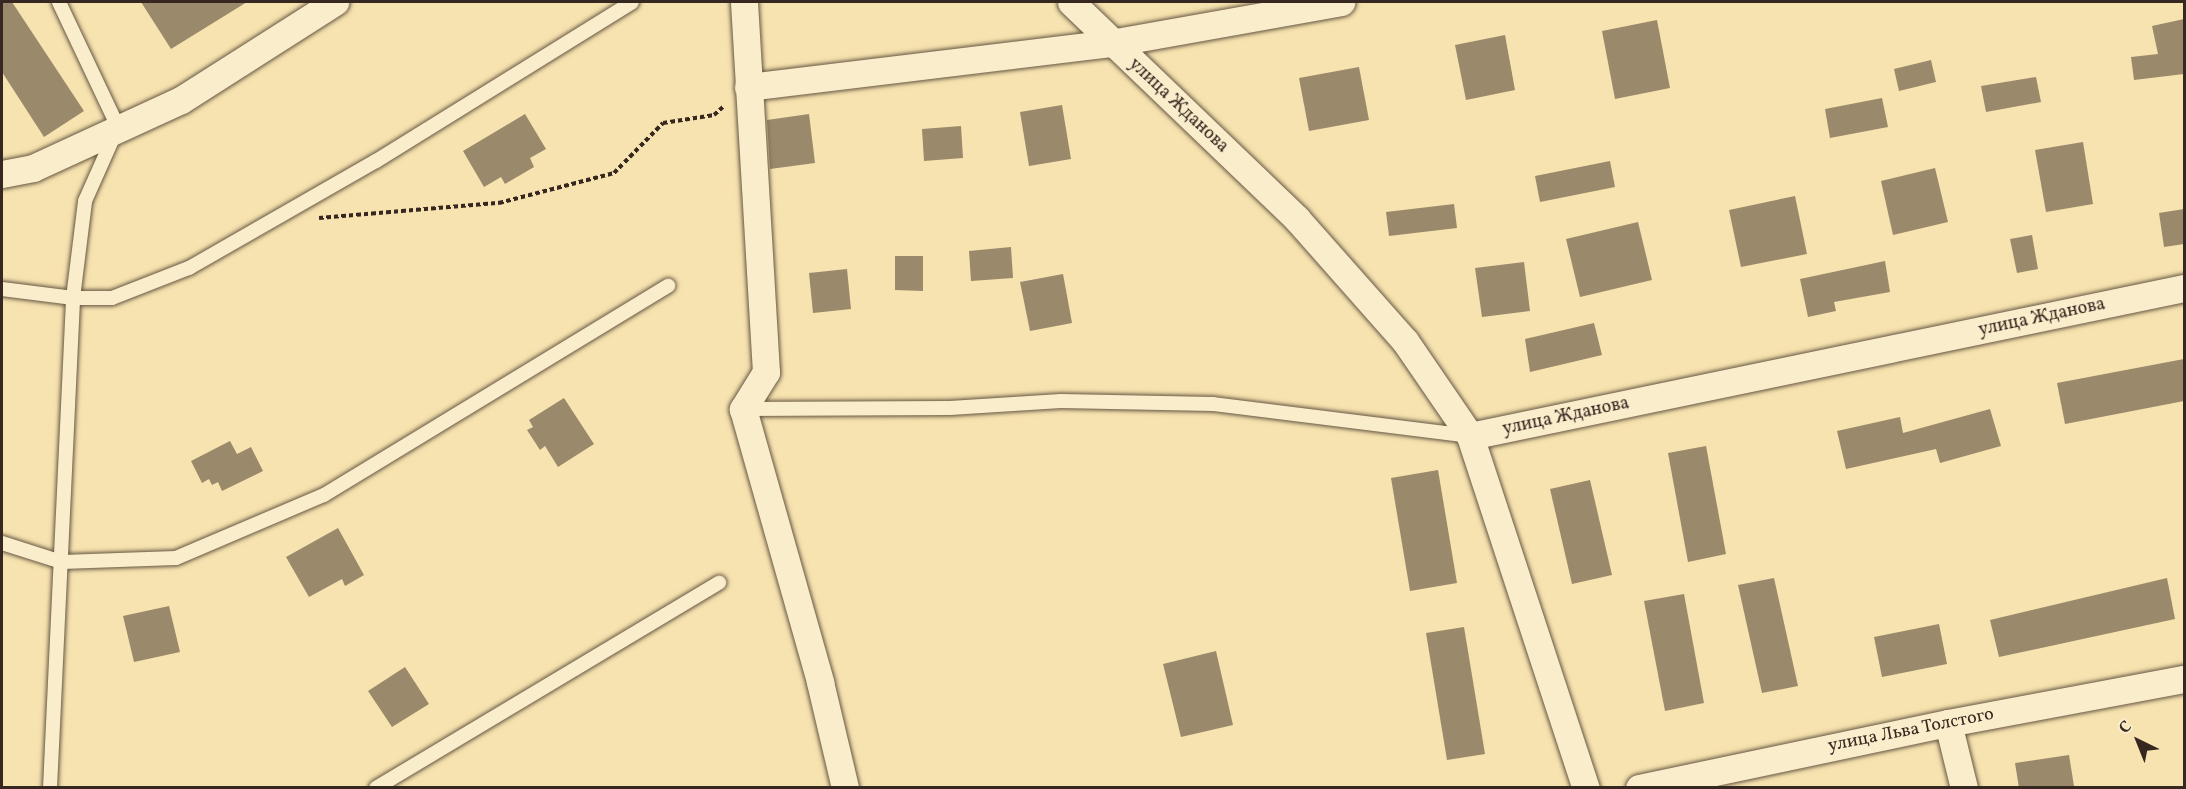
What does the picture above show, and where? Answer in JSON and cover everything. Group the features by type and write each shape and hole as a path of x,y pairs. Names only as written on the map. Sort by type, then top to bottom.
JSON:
{"street":[{"path":"2,174 33,168 181,100 335,2"},
{"path":"744,2 766,372 743,410 820,682 845,788"},
{"name":"улица Жданова","path":"1071,2 1111,43 1297,219 1406,341 1470,436 2184,288"},
{"name":"улица Жданова","path":"748,87 1111,43 1341,2"},
{"path":"1470,436 1586,788"},
{"name":"улица Льва Толстого","path":"1639,788 1948,723 2184,679"},
{"path":"1948,723 1964,788"}],"lane":[{"path":"50,788 73,298 85,201 118,127 58,2"},
{"path":"2,289 73,298 112,297 189,268 376,161 632,2"},
{"path":"2,543 62,562 176,558 324,495 668,286"},
{"path":"743,410 950,408 1061,401 1213,404 1470,436"},
{"path":"376,788 719,583"}],"path":[{"path":"316,218 499,203 614,173 663,123 714,115 748,87"}],"building":[{"path":"2,2 12,2 84,111 44,137 2,72"},
{"path":"141,2 247,2 171,49"},
{"path":"2184,19 2184,74 2134,80 2131,57 2158,54 2152,26"},
{"path":"1657,20 1670,88 1615,99 1602,31"},
{"path":"1505,35 1515,90 1466,100 1455,45"},
{"path":"1931,60 1936,82 1899,91 1894,69"},
{"path":"1359,67 1369,120 1309,131 1299,78"},
{"path":"2036,77 2041,102 1986,112 1981,86"},
{"path":"1882,98 1888,127 1830,138 1825,109"},
{"path":"1062,105 1071,159 1029,166 1020,112"},
{"path":"525,114 546,149 530,158 534,167 505,184 501,177 484,187 463,151"},
{"path":"809,114 815,163 770,169 767,120"},
{"path":"961,126 963,158 924,161 922,129"},
{"path":"2083,142 2093,204 2046,212 2035,150"},
{"path":"1610,161 1615,187 1540,202 1535,176"},
{"path":"1935,168 1948,222 1893,235 1881,181"},
{"path":"1795,196 1807,254 1741,267 1729,210"},
{"path":"1454,204 1457,228 1389,236 1386,212"},
{"path":"2184,209 2184,244 2164,247 2159,213"},
{"path":"1638,222 1652,280 1580,297 1566,239"},
{"path":"2032,235 2038,269 2017,273 2010,239"},
{"path":"1011,247 1013,278 971,281 969,251"},
{"path":"895,256 923,256 923,291 895,290"},
{"path":"1885,261 1890,292 1834,302 1836,311 1808,317 1800,279"},
{"path":"1524,262 1530,311 1482,317 1475,268"},
{"path":"847,269 851,309 813,313 809,273"},
{"path":"1063,274 1072,323 1030,331 1020,282"},
{"path":"1594,323 1602,355 1530,372 1525,339"},
{"path":"2184,359 2184,401 2065,424 2057,383"},
{"path":"564,398 594,444 558,467 545,446 540,450 527,430 533,427 529,420"},
{"path":"1990,409 2001,446 1940,463 1936,449 1846,469 1837,431 1900,417 1903,433"},
{"path":"230,441 237,454 251,447 263,471 222,491 218,482 212,485 209,479 202,483 191,461"},
{"path":"1706,446 1726,554 1688,562 1668,453"},
{"path":"1438,470 1457,583 1410,591 1391,478"},
{"path":"1590,480 1612,575 1572,584 1550,489"},
{"path":"338,528 364,575 345,586 342,579 309,597 286,557"},
{"path":"1774,578 1798,686 1762,693 1738,585"},
{"path":"2167,578 2175,619 1999,657 1990,620"},
{"path":"1684,594 1704,703 1665,711 1644,601"},
{"path":"169,606 180,652 134,662 123,616"},
{"path":"1939,624 1947,664 1882,677 1874,637"},
{"path":"1464,627 1485,754 1447,760 1426,633"},
{"path":"1216,651 1233,725 1181,737 1163,664"},
{"path":"405,667 429,704 392,727 368,691"},
{"path":"2069,755 2074,786 2019,788 2015,763"}]}
